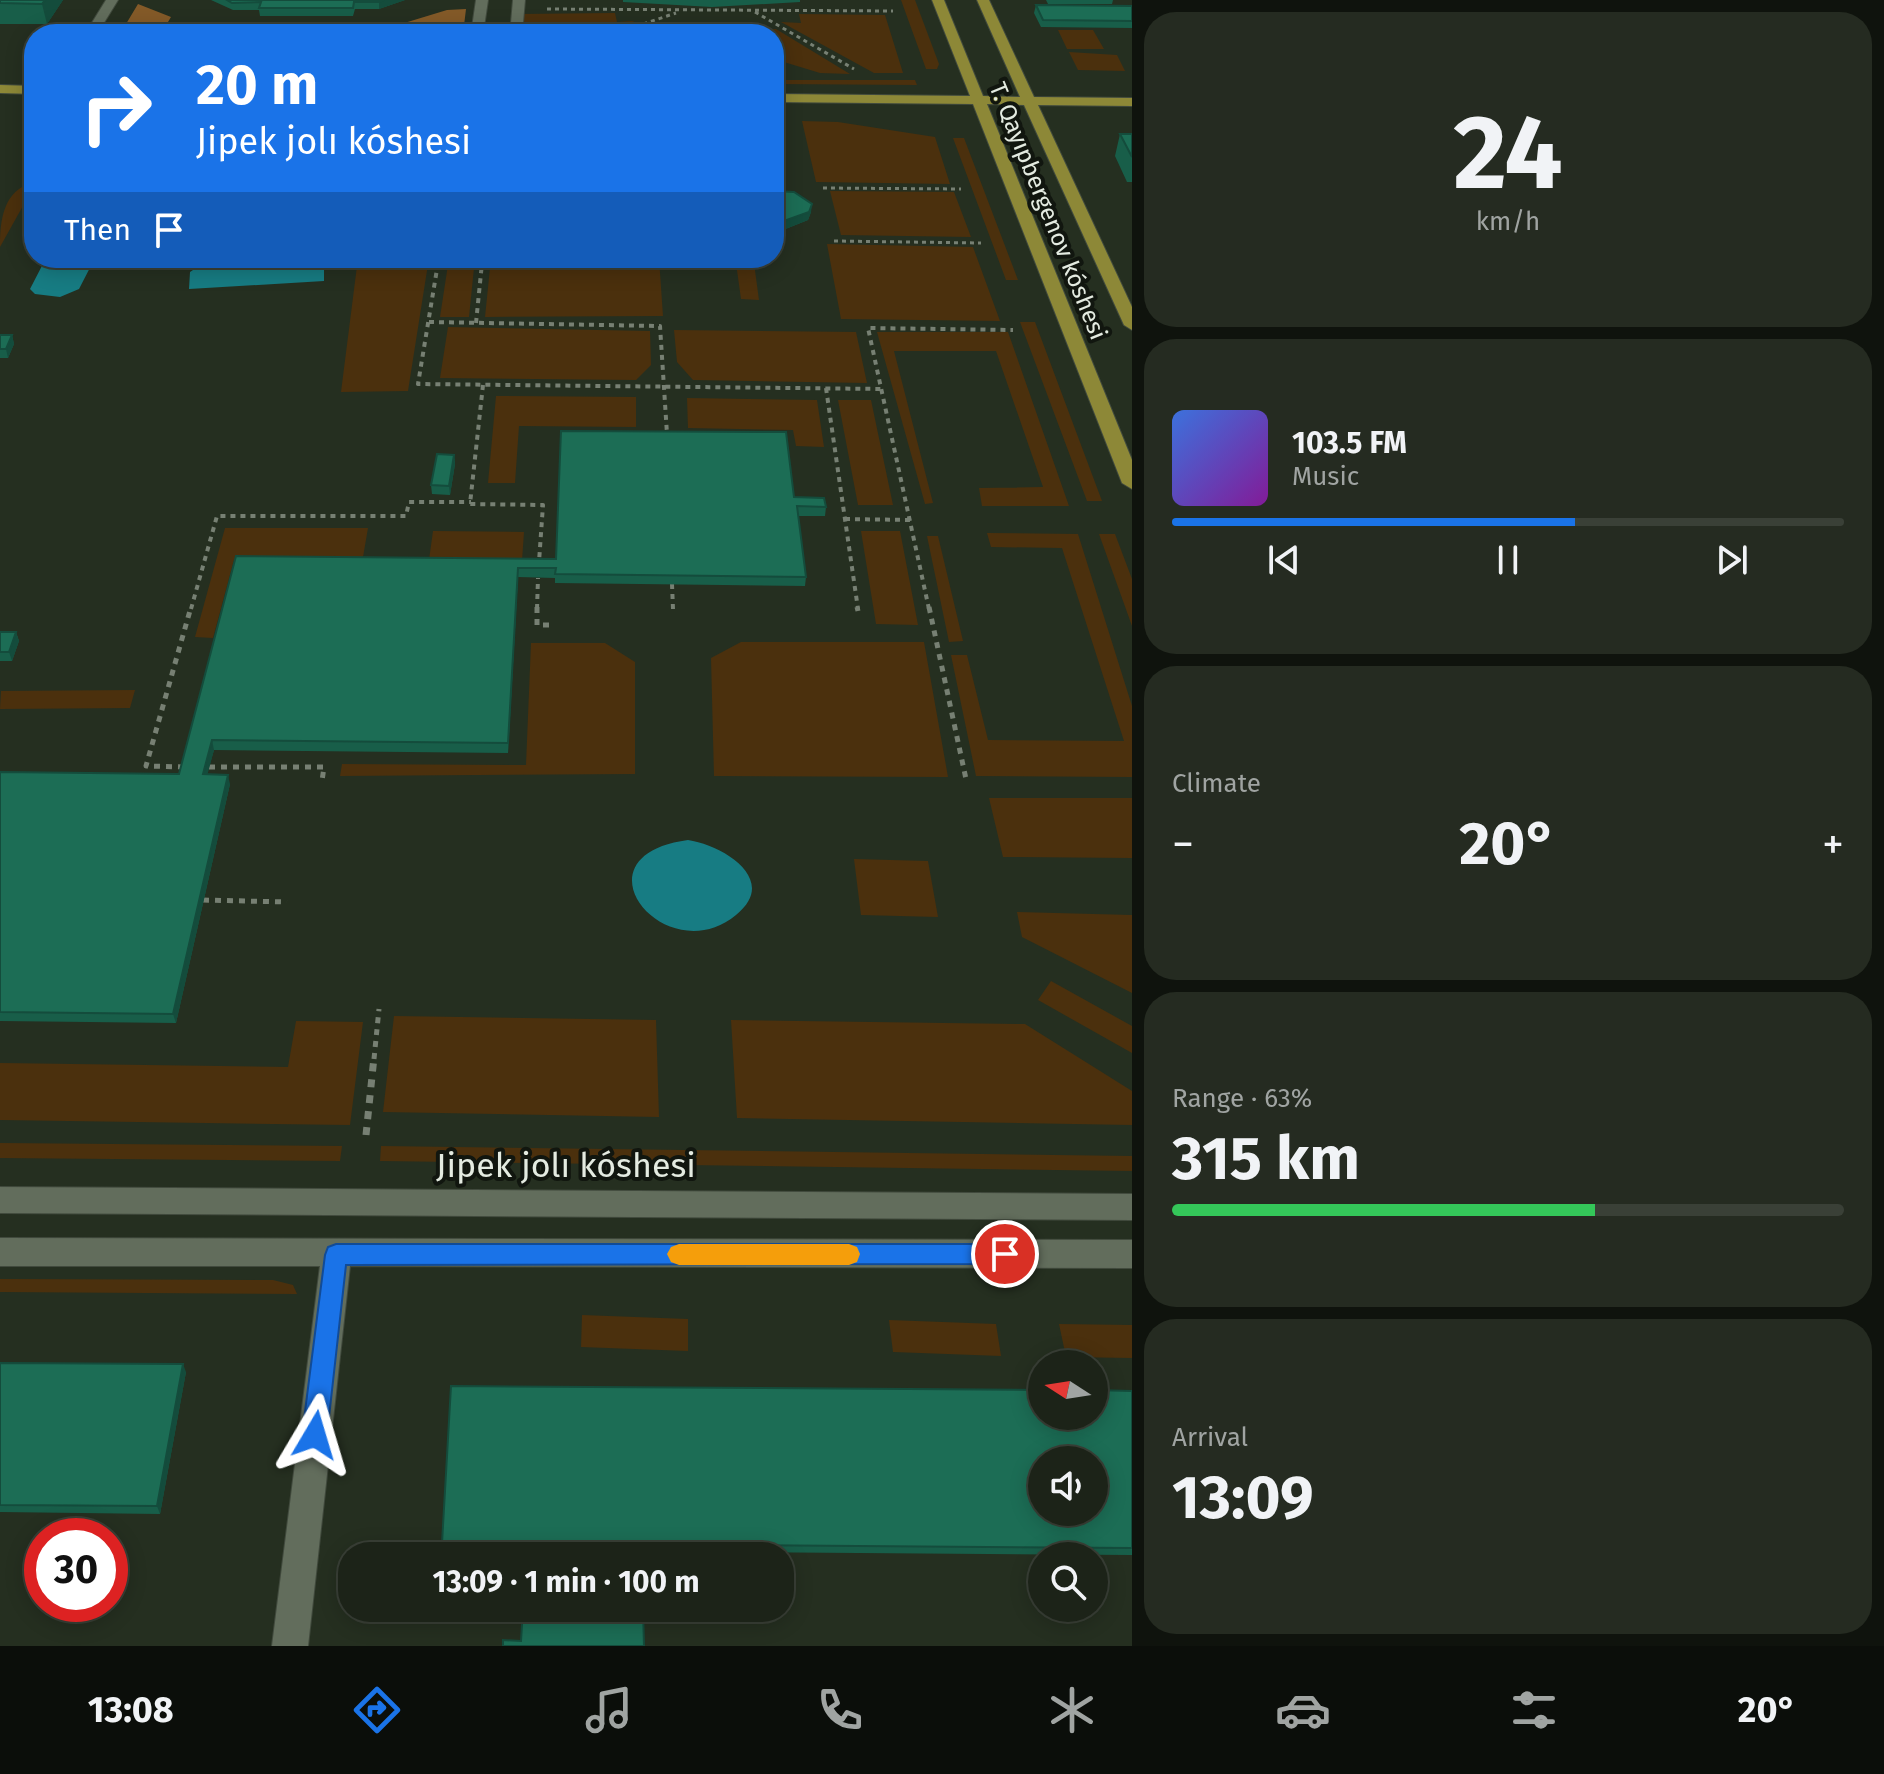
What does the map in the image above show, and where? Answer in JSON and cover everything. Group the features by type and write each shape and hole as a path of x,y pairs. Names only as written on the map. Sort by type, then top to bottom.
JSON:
{"main road":[{"name":"T. Qayıpbergenov kóshesi","path":"938,0 1132,483"},
{"name":"T. Qayıpbergenov kóshesi","path":"983,0 1132,325"},
{"path":"0,89 24,90"},
{"path":"784,98 1132,102"}],"street":[{"path":"97,24 112,0"},
{"path":"478,24 482,0"},
{"name":"Jipek jolı kóshesi","path":"0,1200 1132,1207"},
{"path":"0,1252 336,1255 1132,1254"},
{"path":"290,1646 336,1255"}],"path":[{"path":"519,5 682,11 893,11"},
{"path":"643,24 682,11"},
{"path":"753,11 776,24"},
{"path":"784,29 865,75"},
{"path":"823,188 961,189"},
{"path":"834,241 981,243"},
{"path":"437,268 418,384 882,389"},
{"path":"476,323 482,268"},
{"path":"429,322 660,326 667,434"},
{"path":"966,779 868,328 1013,330"},
{"path":"471,502 483,385"},
{"path":"826,388 858,611"},
{"path":"185,767 146,766 217,516 406,516 409,502 543,505 539,567"},
{"path":"845,519 911,520"},
{"path":"538,578 537,625 550,625"},
{"path":"672,584 673,610"},
{"path":"209,767 324,767 322,781"},
{"path":"203,900 287,902"},
{"path":"366,1135 379,1009"}],"shaded area":[{"path":"901,0 915,0 939,64 937,69 926,69"},
{"path":"138,4 171,17 167,24 126,24"},
{"path":"466,9 464,24 401,24 447,10"},
{"path":"615,13 617,22 635,21 626,24 519,24 520,14"},
{"path":"799,14 885,15 903,73 874,73 781,22 801,23"},
{"path":"1058,30 1093,30 1104,49 1067,49"},
{"path":"784,34 850,74 820,73 784,62"},
{"path":"1069,52 1117,55 1125,71 1078,70"},
{"path":"784,80 915,80 917,85 784,84"},
{"path":"802,121 838,122 935,137 950,184 816,182"},
{"path":"953,138 964,138 1018,280 1006,280"},
{"path":"24,186 24,204 0,247 5,207"},
{"path":"830,191 954,192 971,237 841,235"},
{"path":"827,244 973,247 1000,321 841,319"},
{"path":"357,268 427,268 408,391 341,392"},
{"path":"447,268 474,268 469,317 440,317"},
{"path":"490,268 660,268 663,316 485,317"},
{"path":"737,268 755,268 759,300 741,299"},
{"path":"1020,322 1035,322 1102,501 1087,501"},
{"path":"448,327 650,331 651,365 636,380 440,378"},
{"path":"674,330 856,332 867,383 693,380 677,362"},
{"path":"877,332 1008,332 1069,506 982,506 979,488 1043,487 996,351 894,351 933,503 925,504"},
{"path":"496,396 636,397 636,427 519,426 515,483 488,483"},
{"path":"687,398 817,400 824,447 796,446 793,430 688,428"},
{"path":"838,400 871,400 893,505 858,505"},
{"path":"225,528 368,528 362,563 234,560 213,638 195,637"},
{"path":"433,531 524,532 522,561 429,560"},
{"path":"861,531 900,531 918,625 876,624"},
{"path":"987,533 1078,534 1132,706 1132,777 976,776 951,655 967,655 988,740 1124,741 1062,548 991,547"},
{"path":"1099,534 1115,534 1132,579 1132,626"},
{"path":"927,536 938,536 963,641 949,642"},
{"path":"741,642 924,642 948,777 714,776 711,658"},
{"path":"531,643 605,643 635,662 635,774 340,776 342,764 526,765"},
{"path":"135,690 130,708 0,709 1,691"},
{"path":"989,798 1132,798 1132,858 1003,857"},
{"path":"854,859 928,861 938,917 861,915"},
{"path":"1017,912 1132,915 1132,993 1022,937"},
{"path":"1051,981 1132,1026 1132,1053 1038,1000"},
{"path":"394,1016 656,1020 659,1117 383,1112"},
{"path":"731,1020 1025,1024 1132,1091 1132,1125 737,1118"},
{"path":"296,1021 363,1022 350,1125 0,1120 0,1063 288,1067"},
{"path":"0,1143 342,1146 340,1161 0,1158"},
{"path":"381,1146 1132,1156 1132,1171 380,1161"},
{"path":"0,1279 273,1280 293,1285 297,1294 0,1292"},
{"path":"582,1315 688,1319 688,1351 581,1347"},
{"path":"889,1320 996,1324 1001,1356 893,1352"},
{"path":"1059,1324 1132,1325 1132,1358 1108,1358 1108,1350 1065,1350"}],"water":[{"path":"41,268 90,268 79,289 60,297 35,294 30,289"},
{"path":"196,268 324,268 324,281 189,289 190,272"},
{"path":"688,840 716,849 742,866 752,889 748,902 736,915 709,929 682,930 659,921 641,905 632,886 635,867 653,850"}],"building":[{"path":"0,0 45,0 42,4 0,3"},
{"path":"227,0 384,0 354,2 353,8 259,8 261,2 232,3"},
{"path":"1036,5 1132,6 1132,21 1043,20"},
{"path":"1120,134 1132,134 1132,157"},
{"path":"784,192 794,192 812,204 809,212 784,221"},
{"path":"0,335 12,335 6,349 0,349"},
{"path":"561,431 786,432 794,497 824,498 826,507 797,506 806,577 555,574 556,568 518,568 508,743 212,740 203,774 228,775 173,1014 0,1012 0,772 179,774 236,556 556,559"},
{"path":"437,454 454,455 449,486 431,485"},
{"path":"0,632 16,632 9,652 0,652"},
{"path":"0,1363 183,1364 157,1506 0,1505"},
{"path":"451,1386 1028,1390 1028,1430 1108,1430 1108,1390 1132,1391 1132,1548 1108,1548 1108,1542 1028,1542 1028,1547 794,1546 794,1542 442,1542"},
{"path":"522,1622 643,1622 644,1646 503,1646 503,1640 521,1641"}],"slow traffic":[{"path":"679,1254 849,1254"}],"route":[{"path":"315,1435 336,1255 1005,1254"}]}
